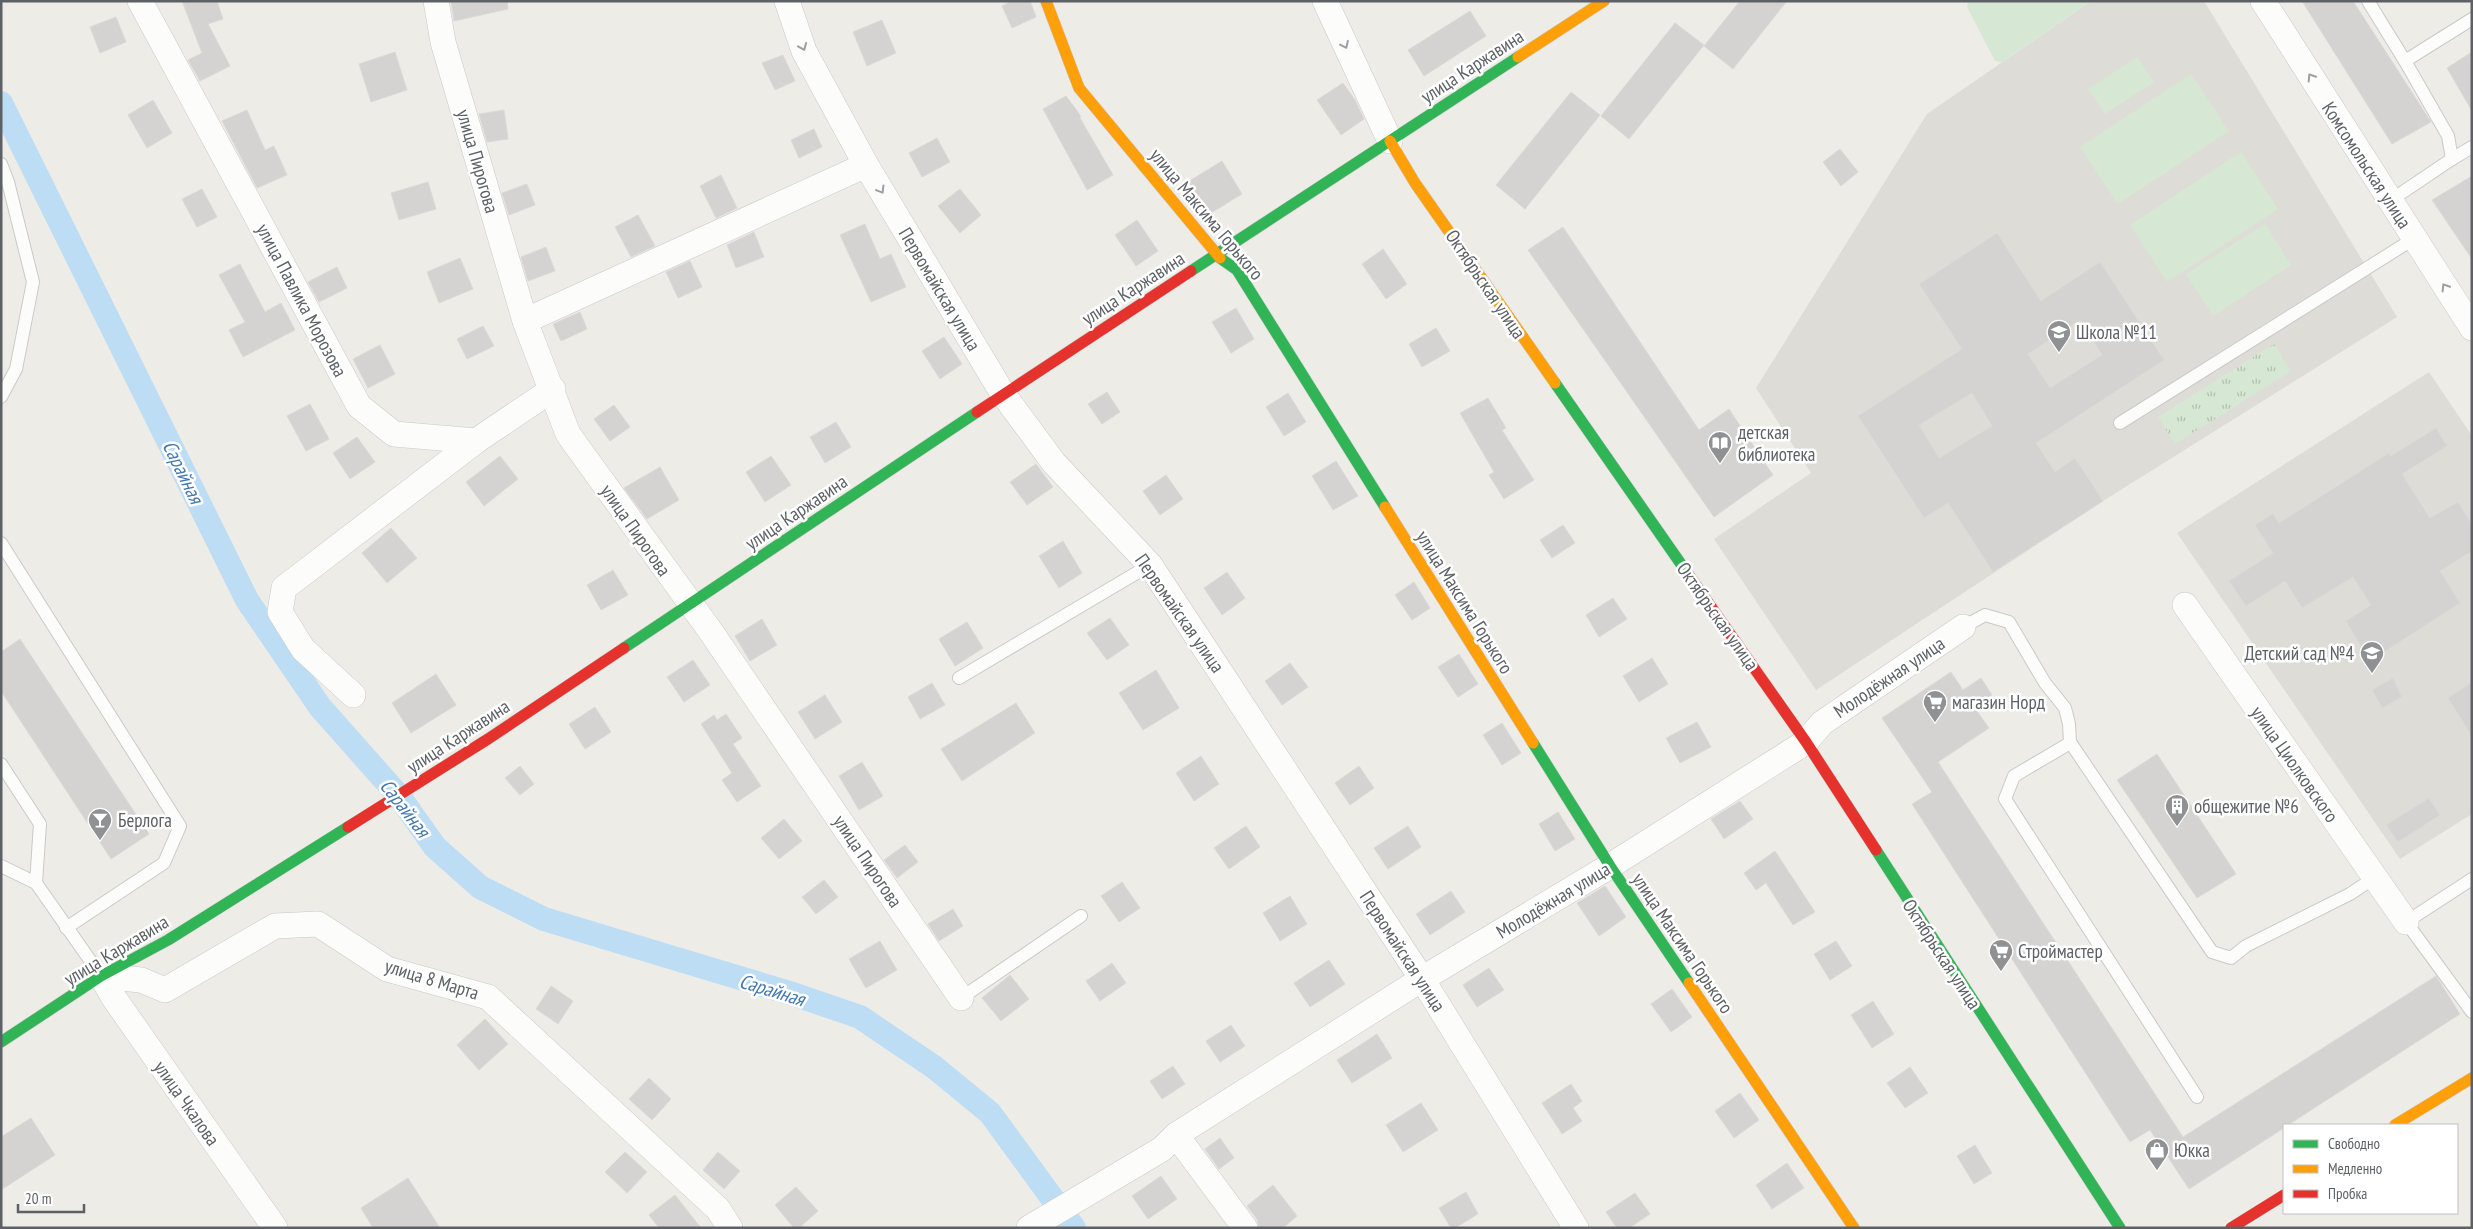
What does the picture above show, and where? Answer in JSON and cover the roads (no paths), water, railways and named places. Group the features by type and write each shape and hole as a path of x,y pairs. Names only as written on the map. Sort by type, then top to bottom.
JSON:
{"street":[{"name":"улица Павлика Морозова","path":"140,1 359,406 394,434 476,441"},
{"name":"улица Пирогова","path":"436,1 443,42 525,321 553,389 568,434 689,605 709,629 961,998"},
{"name":"Первомайская улица","path":"787,1 804,50 866,165 1003,394 1054,463 1150,565 1422,979 1576,1228"},
{"name":"улица Максима Горького","path":"1046,1 1079,88 1216,255 1237,270 1610,866 1854,1228"},
{"name":"Октябрьская улица","path":"1325,1 1390,141 1415,183 1806,742 2120,1228"},
{"name":"улица Каржавина","path":"1,1042 101,976 168,940 488,739 1003,394 1604,1"},
{"name":"Комсомольская улица","path":"2263,1 2472,328"},
{"path":"525,321 866,165"},
{"path":"353,696 303,649 280,612 284,588 476,441 553,389"},
{"name":"улица Циолковского","path":"2185,605 2406,922"},
{"name":"Молодёжная улица","path":"1030,1228 1169,1142 1422,979 1610,866 1806,742 1822,723 1962,627"},
{"name":"улица 8 Марта","path":"101,976 141,980 165,990 275,926 318,924 387,969 488,997 718,1208 730,1228"},
{"name":"улица Чкалова","path":"101,976 114,998 275,1228"},
{"path":"2397,1124 2472,1078"},
{"path":"1169,1142 1245,1228"},
{"path":"2231,1228 2283,1195"}],"lane":[{"path":"2368,1 2448,136 2452,159"},
{"path":"2405,61 2472,19"},
{"path":"2391,200 2472,147"},
{"path":"1,164 8,182 32,282 16,369 1,397"},
{"path":"2120,423 2415,238"},
{"path":"1,543 180,826 164,863 66,928"},
{"path":"959,678 1150,565"},
{"path":"1962,627 1985,615 2009,622 2045,683 2065,708 2069,724 2070,742 2212,952 2231,958 2246,946 2350,894 2374,878"},
{"path":"2070,742 2014,776 2005,799 2197,1097"},
{"path":"1,764 40,824 36,883"},
{"path":"1,866 36,883 101,976"},
{"path":"2472,879 2406,922 2472,1012"},
{"path":"961,998 1081,916"}],"waterway":[{"name":"Сарайная","path":"1,103 247,600 320,707 399,796 435,847 480,887 544,919 793,994 860,1017 934,1067 990,1113 1074,1228"}],"place":[{"name":"Школа №11","path":"2059,353"},
{"name":"детская библиотека","path":"1720,464"},
{"name":"Детский сад №4","path":"2372,674"},
{"name":"магазин Норд","path":"1935,723"},
{"name":"общежитие №6","path":"2177,827"},
{"name":"Берлога","path":"100,841"},
{"name":"Строймастер","path":"2001,972"},
{"name":"Юкка","path":"2157,1171"}]}
